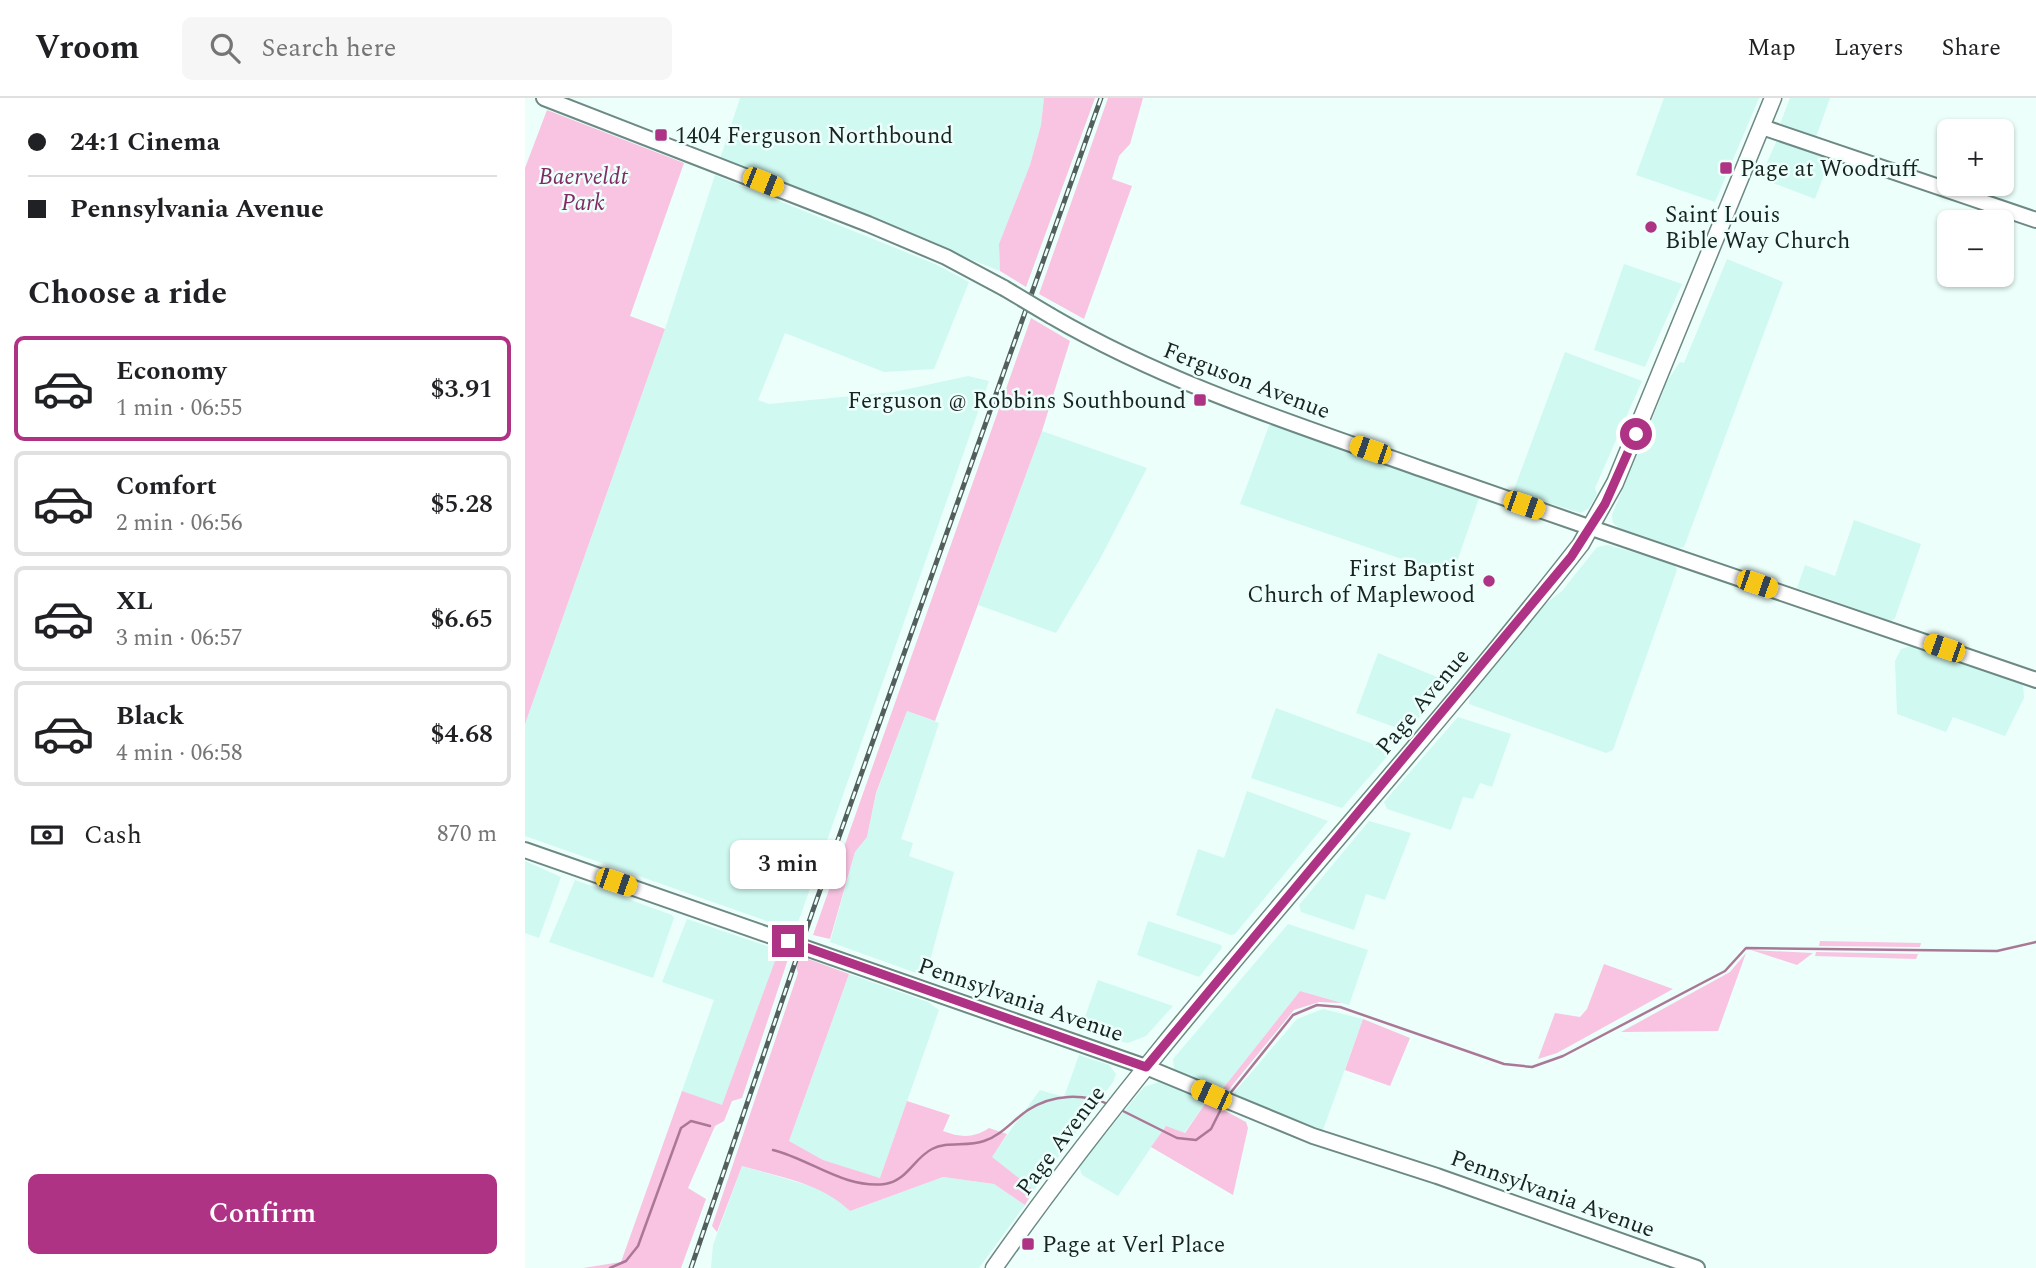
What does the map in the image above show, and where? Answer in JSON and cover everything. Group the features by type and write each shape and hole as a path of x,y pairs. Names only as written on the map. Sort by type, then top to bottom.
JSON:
{"main road":[{"name":"Page Avenue","path":"994,1268 1062,1171 1113,1107 1559,573 1592,528 1629,451 1773,98"}],"street":[{"name":"Ferguson Avenue","path":"544,98 946,257 1051,316 1185,384 1592,528 2036,680"},
{"path":"1762,127 2036,220"},
{"name":"Pennsylvania Avenue","path":"525,850 1146,1067 1230,1104 1313,1136 1437,1176 1697,1268"}],"shaded area":[{"path":"740,98 1044,98 1041,125 1030,165 999,244 1000,271 720,159"},
{"path":"1664,98 1759,98 1715,202 1636,175"},
{"path":"1790,98 1830,98 1816,137 1780,124"},
{"path":"1777,140 1830,159 1815,199 1760,178"},
{"path":"715,175 935,264 969,282 934,369 884,372 785,333 758,400 769,404 894,392 968,376 989,381 795,931 525,836 525,724 665,329"},
{"path":"1727,259 1783,282 1684,547 1679,548 1619,528 1613,523 1612,515 1663,387 1680,362 1684,363"},
{"path":"1624,264 1682,284 1645,367 1594,350"},
{"path":"1565,352 1642,381 1595,488 1597,494 1589,508 1581,513 1513,492"},
{"path":"1270,423 1479,498 1452,576 1240,504"},
{"path":"1042,431 1147,468 1100,559 1056,633 978,605"},
{"path":"1854,520 1921,544 1895,618 1891,621 1797,588 1805,565 1835,576"},
{"path":"1608,545 1674,564 1677,570 1613,750 1606,753 1469,704 1470,696 1545,604 1562,591 1597,547"},
{"path":"1912,646 2023,684 2024,698 2005,736 1953,717 1946,732 1897,714 1895,661 1901,649"},
{"path":"1378,653 1447,681 1408,732 1356,713"},
{"path":"1276,708 1392,751 1342,808 1251,778"},
{"path":"907,711 939,723 901,839 913,843 909,856 954,872 928,968 919,974 830,942 855,852 867,837 876,794"},
{"path":"1458,717 1511,734 1492,787 1480,783 1473,799 1463,797 1451,830 1387,809 1384,802"},
{"path":"1247,791 1328,821 1235,934 1231,935 1176,915 1198,849 1224,858"},
{"path":"1369,821 1411,833 1385,900 1366,894 1354,930 1301,912 1299,905"},
{"path":"525,861 561,877 539,938 525,933"},
{"path":"575,880 672,915 674,918 653,978 549,942"},
{"path":"687,919 779,950 722,1106 682,1091 714,1000 662,982"},
{"path":"1148,921 1221,945 1222,948 1199,977 1137,955"},
{"path":"1288,924 1368,950 1349,1005 1300,991 1221,1091 1174,1069 1173,1059"},
{"path":"849,974 928,1002 939,1010 880,1178 823,1160 789,1141"},
{"path":"1098,980 1173,1006 1146,1036 1128,1043 1118,1041 1081,1028"},
{"path":"1323,1009 1363,1019 1323,1130 1232,1095 1297,1019"},
{"path":"1079,1055 1109,1065 1116,1074 1113,1082 1034,1190 991,1157 1040,1090 1064,1097"},
{"path":"1159,1082 1207,1101 1184,1133 1165,1127 1118,1196 1082,1175 1079,1166 1144,1087"},
{"path":"742,1166 817,1188 834,1196 850,1211 943,1177 994,1184 1025,1205 979,1268 711,1268 713,1245"}],"green space":[{"path":"1044,98 1095,98 1026,287 1000,271 999,244 1030,165 1041,125"},
{"path":"1108,98 1143,98 1130,144 1119,156 1112,179 1132,186 1084,319 1039,294"},
{"name":"Baerveldt Park","path":"547,110 684,163 630,316 665,329 525,724 525,168"},
{"path":"1031,318 1070,341 1042,431 935,721 907,711 876,793 867,837 855,852 830,939 813,935"},
{"path":"1820,941 1921,943 1920,947 1819,946"},
{"path":"779,950 790,953 742,1098 732,1101 724,1121 715,1126 688,1188 706,1199 681,1268 583,1268 621,1262 682,1091 722,1105"},
{"path":"1751,950 1813,953 1797,965"},
{"path":"1816,952 1918,954 1916,959 1815,956"},
{"path":"1746,953 1718,1031 1621,1032 1730,972"},
{"path":"800,956 849,974 789,1141 823,1160 880,1178 907,1101 950,1115 943,1131 962,1136 978,1134 989,1128 1007,1134 992,1157 1034,1190 1025,1205 994,1184 943,1177 850,1211 839,1201 813,1187 742,1166 717,1232 712,1226 798,973 796,966"},
{"path":"1604,964 1673,989 1557,1053 1538,1059 1555,1013 1580,1017 1587,1009"},
{"path":"1300,991 1342,1003 1319,1002 1294,1010 1226,1093 1221,1091"},
{"path":"1363,1019 1410,1038 1390,1086 1345,1070"},
{"path":"1207,1101 1246,1122 1248,1128 1233,1195 1151,1147 1166,1126 1185,1133"}],"waterway":[{"path":"1228,1096 1293,1015 1317,1005 1340,1007 1504,1064 1532,1067 1563,1056 1725,971 1746,948 1997,951 2036,942"},
{"path":"773,1150 841,1178 885,1184 899,1179 932,1149 944,1145 977,1143 990,1138 1028,1110 1048,1101 1079,1097 1110,1105"},
{"path":"1119,1109 1177,1138 1196,1140 1211,1129 1223,1105"},
{"path":"610,1268 626,1261 638,1246 681,1128 691,1121 710,1126"}],"railway":[{"path":"691,1268 812,913 1101,98"}],"place":[{"name":"1404 Ferguson Northbound","path":"661,135"},
{"name":"Page at Woodruff","path":"1726,168"},
{"name":"Saint Louis Bible Way Church","path":"1651,227"},
{"name":"Ferguson @ Robbins Southbound","path":"1200,400"},
{"name":"First Baptist Church of Maplewood","path":"1489,581"},
{"name":"Page at Verl Place","path":"1028,1244"}],"route":[{"path":"788,941 1146,1067 1571,557 1605,504 1636,434"}]}
